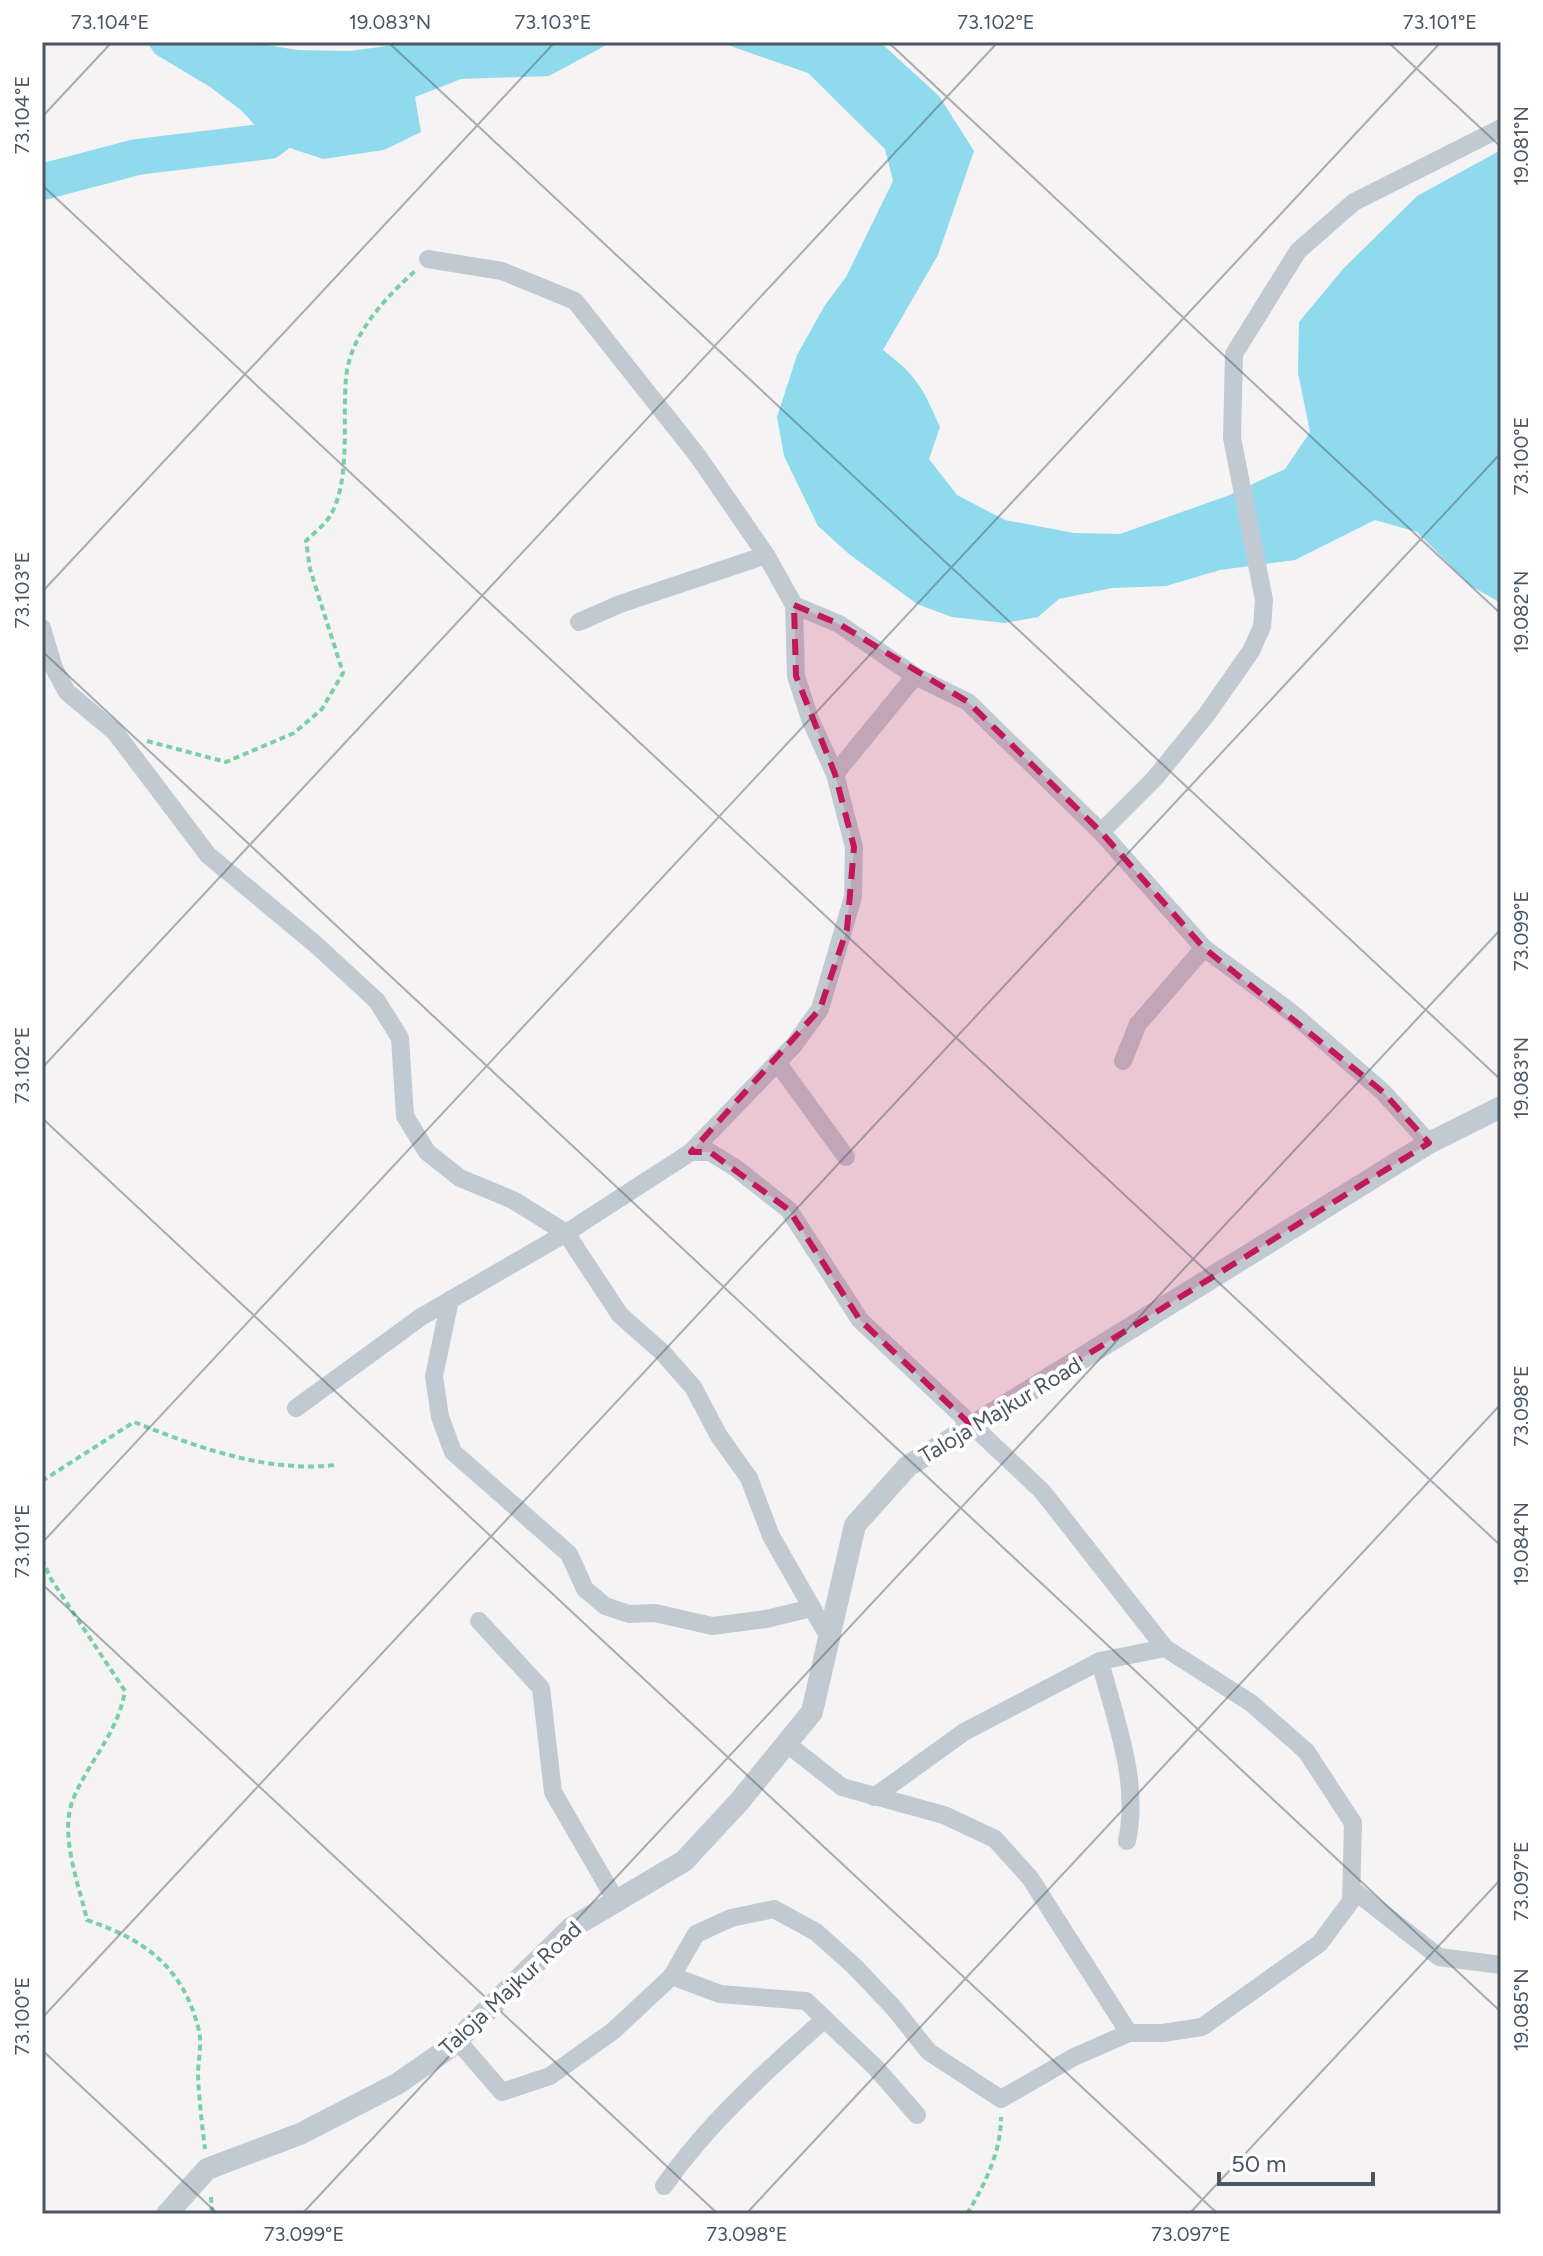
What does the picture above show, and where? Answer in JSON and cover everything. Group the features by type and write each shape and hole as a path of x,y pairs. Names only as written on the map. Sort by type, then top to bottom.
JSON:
{"street":[{"path":"1101,832 1155,778 1207,714 1251,651 1262,627 1264,600 1232,438 1234,354 1298,251 1354,202 1501,128"},
{"path":"296,1408 450,1300 566,1233 691,1152 777,1062 820,1009 853,897 854,847 835,774 810,719 796,676 794,605 766,555 640,380 575,301 502,271 428,259"},
{"path":"579,622 620,604 766,555"},
{"path":"794,605 839,624 915,676 968,702 1101,832 1204,948 1292,1013 1383,1092 1429,1143"},
{"path":"42,628 54,668 67,692 115,732 208,855 314,943 377,1001 400,1038 405,1116 427,1152 460,1178 513,1200 566,1233 620,1315 662,1352 693,1387 719,1436 749,1478 771,1536 827,1634"},
{"path":"835,774 915,676"},
{"path":"1123,1061 1138,1024 1204,948"},
{"path":"777,1062 846,1157"},
{"name":"Taloja Majkur Road","path":"167,2214 207,2169 327,2122 397,2084 457,2040 571,1928 684,1861 812,1712 827,1634 855,1525 908,1466 1429,1143 1501,1107"},
{"path":"457,2040 502,2092 550,2076 613,2031 672,1976 696,1934 731,1918 774,1909 816,1932 854,1966 893,2007 929,2052 1001,2099 1074,2057 1129,2033 1163,2033 1202,2027 1320,1943 1351,1901 1353,1823 1306,1751 1251,1703 1165,1648 1042,1491 860,1320 789,1210 710,1152 691,1152"},
{"path":"450,1300 434,1376 440,1417 453,1452 569,1554 585,1589 605,1606 629,1614 655,1613 712,1626 812,1608"},
{"path":"479,1621 541,1688 553,1792 616,1901"},
{"path":"874,1797 964,1732 1100,1661 1165,1648"},
{"path":"1100,1661 1130,1773 1132,1820 1127,1841"},
{"path":"786,1743 842,1787 944,1815 995,1839 1030,1878 1129,2033"},
{"path":"1352,1889 1439,1957 1501,1965"},
{"path":"672,1976 720,1994 806,2001 876,2068 917,2115"},
{"path":"664,2186 684,2157 825,2019"}],"path":[{"path":"115,732 226,762 294,733 322,709 343,673 310,569 306,541 329,517 343,468 346,377 358,342 383,300 428,259"},
{"path":"42,1481 134,1422 205,1450 306,1469 335,1465"},
{"path":"42,1559 51,1579 125,1691 121,1714 72,1800 69,1835 87,1920 115,1929 146,1948 178,1975 199,2034 199,2085 207,2169"},
{"path":"967,2214 981,2192 1001,2140 1001,2099"}],"highlighted area":[{"path":"794,605 839,624 968,702 1101,832 1204,948 1383,1092 1429,1143 972,1426 860,1320 789,1210 710,1152 691,1152 820,1009 847,929 854,847 835,774 796,676"}],"water":[{"path":"147,42 247,42 298,50 349,51 417,42 612,42 549,76 461,79 415,97 421,132 384,150 323,159 269,141 241,110 155,54"},
{"path":"719,42 880,42 939,96 974,151 938,255 883,350 904,368 929,402 940,427 929,459 957,495 1005,520 1074,533 1120,534 1227,496 1285,469 1310,432 1298,373 1299,322 1343,269 1417,196 1501,150 1501,603 1471,586 1417,532 1375,520 1295,560 1220,570 1166,586 1112,588 1059,599 1038,617 1004,623 952,617 917,604 849,554 818,526 784,456 777,417 797,355 825,305 846,277 893,181 885,149 808,73"}],"waterway":[{"path":"42,182 137,157 269,141 306,112"}]}
